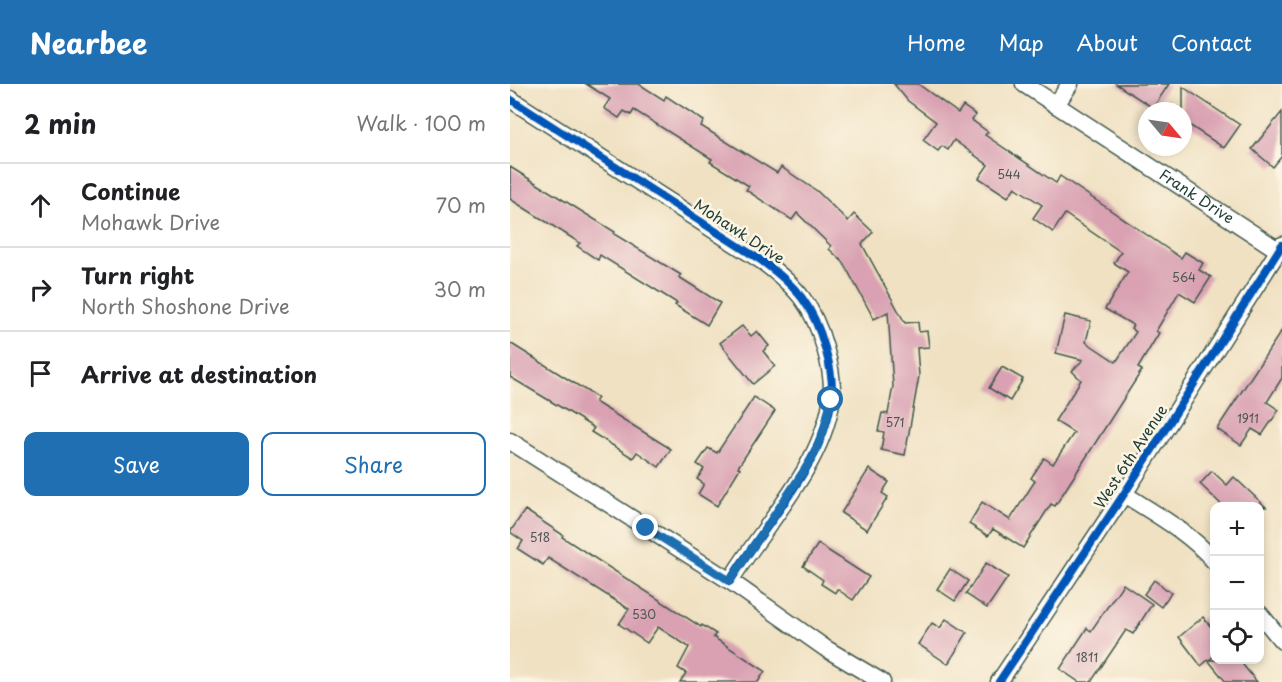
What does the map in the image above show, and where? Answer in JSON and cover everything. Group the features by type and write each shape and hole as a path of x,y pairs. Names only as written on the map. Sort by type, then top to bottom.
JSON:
{"street":[{"name":"Frank Drive","path":"1024,84 1280,247"},
{"path":"1056,105 1070,84"},
{"name":"Mohawk Drive","path":"510,99 780,274 807,303 820,331 829,363 831,400 823,433 813,457 730,581"},
{"name":"West 6th Avenue","path":"999,682 1124,494 1280,247"},
{"path":"510,441 730,581 825,648 882,682"},
{"path":"1124,494 1169,522 1210,556"},
{"path":"1264,619 1282,641"}],"building":[{"path":"586,84 639,84 664,100 666,96 704,121 701,126 777,173 781,167 817,191 848,221 854,214 873,232 862,244 905,323 918,322 919,332 927,331 929,347 917,348 919,376 905,455 881,450 884,432 878,431 882,413 888,414 893,386 888,312 874,319 843,262 829,249 831,246 797,213 792,220 746,190 749,186 710,162 712,159 634,110 631,115 624,111 619,118 604,108 610,99"},
{"path":"894,84 918,84 958,113 963,106 976,115 972,120 988,132 985,135 1056,183 1060,176 1181,258 1185,252 1203,263 1199,270 1211,277 1195,302 1179,292 1156,331 1159,333 1138,368 1142,370 1055,506 1051,504 1023,548 993,529 988,536 969,524 982,502 1010,520 1035,481 1031,478 1044,458 1053,464 1074,433 1055,421 1081,380 1072,371 1083,360 1056,353 1065,315 1091,321 1086,342 1116,362 1136,332 1131,328 1133,325 1105,309 1128,272 1114,263 1121,252 1065,214 1053,232 1033,218 1042,205 1015,187 1008,197 979,178 988,165 954,140 948,150 942,146 938,151 923,140 936,122 908,101"},
{"path":"1116,84 1169,84 1157,102 1144,102"},
{"path":"1183,87 1240,125 1224,148 1192,127 1192,102 1183,102"},
{"path":"1282,112 1282,156 1273,167 1252,149"},
{"path":"510,167 615,232 614,234 681,275 679,277 720,303 707,325 675,305 677,303 600,255 598,260 577,246 580,243 510,199"},
{"path":"742,326 751,336 757,331 769,346 763,351 775,366 753,384 720,343"},
{"path":"1282,330 1282,378 1267,402 1279,410 1262,435 1252,429 1241,445 1217,429"},
{"path":"510,343 598,398 595,402 671,449 659,467 637,452 633,458 591,432 594,428 510,377"},
{"path":"1002,367 1023,379 1010,401 989,388"},
{"path":"754,397 775,411 738,467 740,468 717,506 698,494 704,484 697,479 704,469 697,464 708,448 717,453"},
{"path":"869,469 889,482 882,493 888,497 867,530 841,513"},
{"path":"1212,471 1227,485 1234,477 1261,502 1219,502 1200,484"},
{"path":"525,510 563,535 562,537 701,627 702,625 716,634 713,637 765,671 758,682 680,682 686,673 678,668 689,647 658,627 647,643 619,624 629,609 548,558 543,565 518,549 523,541 510,532"},
{"path":"818,544 869,577 853,600 837,589 835,593 821,584 823,580 803,566"},
{"path":"986,563 1008,577 987,608 966,594"},
{"path":"950,569 968,581 955,601 937,589"},
{"path":"1154,580 1171,593 1161,607 1144,594"},
{"path":"1123,584 1152,604 1133,634 1126,630 1091,682 1079,682 1060,669 1087,628 1091,631"},
{"path":"1203,617 1210,626 1210,662 1208,660 1201,666 1179,637"},
{"path":"946,619 967,633 948,664 918,644 932,623 940,628"},
{"path":"1211,664 1242,664 1257,682 1226,682"}],"cycle path":[{"path":"510,99 762,261 794,289 815,320 827,355 832,383 831,403 825,427 803,474 730,581"},
{"path":"999,682 1124,494 1282,245"}],"route":[{"path":"646,528 730,581 813,457 823,433 831,400"}]}
